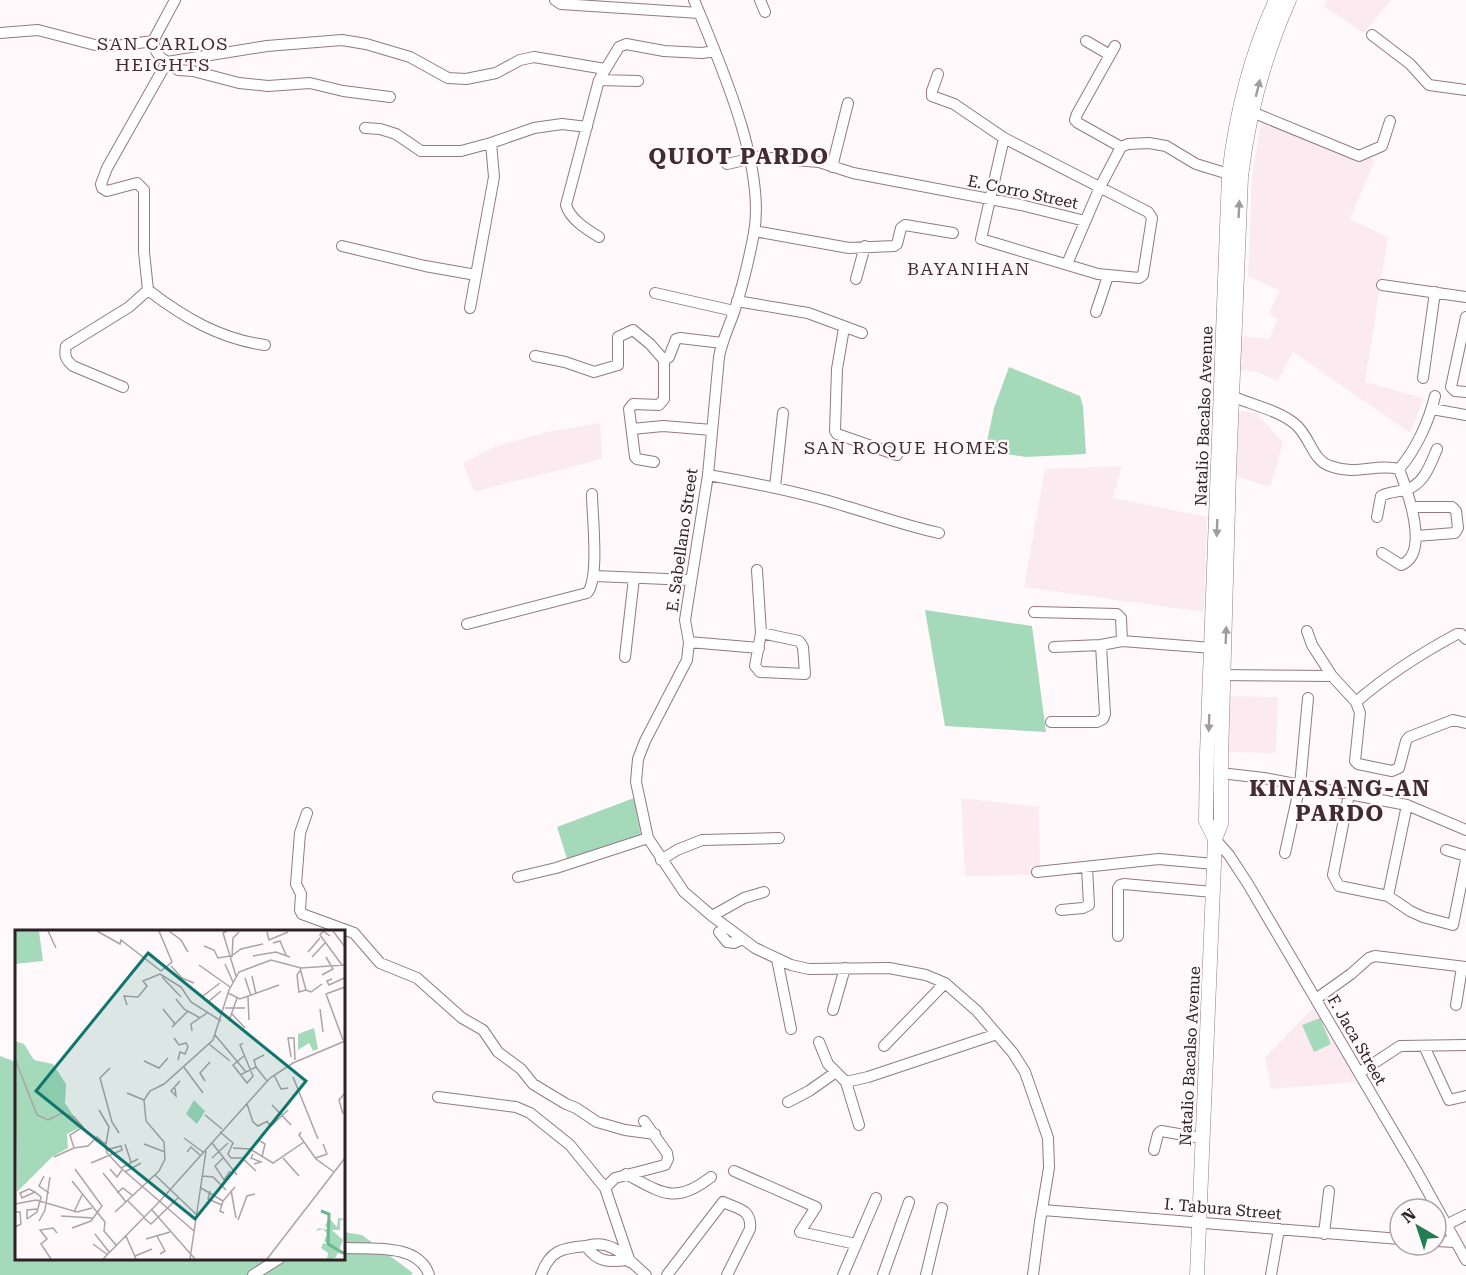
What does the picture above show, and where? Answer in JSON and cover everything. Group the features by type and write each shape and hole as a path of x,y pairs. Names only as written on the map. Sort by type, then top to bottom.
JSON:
{"main road":[{"name":"Natalio Bacalso Avenue","path":"1197,1275 1215,839 1221,824 1218,675 1212,648 1238,111 1263,27 1276,0"},
{"name":"Natalio Bacalso Avenue","path":"1215,839 1206,821 1218,675 1232,396 1235,176 1274,35 1289,0"}],"street":[{"path":"175,0 153,41 156,51 178,70 193,70 239,83 268,86 310,83 343,91 390,97"},
{"path":"555,0 561,4 699,13"},
{"name":"E. Sabellano Street","path":"694,0 715,51 741,126 756,194 754,231 736,306 722,343 708,475 685,620 689,642 687,660 638,759 636,782 648,837 684,892 743,939 777,959 809,969 900,969 926,975 945,983 977,1011 1013,1053 1025,1072 1046,1128 1049,1168 1033,1275"},
{"path":"760,0 765,12"},
{"path":"0,33 38,30 95,45 116,46 153,41"},
{"path":"1372,35 1410,64 1429,85 1466,90"},
{"path":"167,62 267,46 342,40 366,44 410,57 448,78 466,79 496,73 520,60 534,57 605,69"},
{"path":"1086,41 1113,51 1077,114 1075,120 1078,123 1121,147 1128,144 1149,143 1166,146 1196,164 1235,176"},
{"path":"599,237 568,213 566,205 599,80 605,69 619,47 626,44 664,51 702,53 715,51"},
{"path":"167,62 107,168 101,184 102,188 107,191 137,183 144,190 144,252 148,290 177,312 213,331 243,342 266,345"},
{"path":"938,74 932,96 954,104 1004,138 1148,212 1152,218 1143,275 1139,278 1108,276 981,239 1004,138"},
{"path":"599,80 638,81"},
{"path":"832,167 848,103"},
{"path":"1252,112 1359,156 1382,146 1390,121"},
{"path":"365,128 380,129 396,134 421,151 461,151 534,128 562,124 587,127"},
{"path":"470,308 494,177 491,143"},
{"name":"E. Corro Street","path":"727,164 748,158 819,162 853,173 1021,205 1085,220 1121,147"},
{"path":"1067,264 1085,220"},
{"path":"754,231 849,248 897,244 901,228 905,225 953,233"},
{"path":"342,246 425,266 476,275"},
{"path":"856,279 865,246"},
{"path":"1096,312 1108,276"},
{"path":"1382,285 1466,297"},
{"path":"123,387 73,366 64,354 66,346 129,307 148,290"},
{"path":"1423,378 1435,292"},
{"path":"655,293 736,306 808,313 862,333"},
{"path":"1466,317 1459,341 1451,387 1455,391 1466,392"},
{"path":"844,328 837,369 835,432 897,455"},
{"path":"535,356 565,362 594,372 616,367 620,363 618,337 633,330 650,344 663,360 664,399 659,405 633,404 630,406 635,457 654,462"},
{"path":"663,360 669,357 676,339 722,343"},
{"path":"1232,396 1290,421 1302,431 1321,461 1331,467 1355,471 1387,466 1399,469"},
{"path":"1399,469 1407,460 1432,409 1435,396"},
{"path":"1432,409 1466,415"},
{"path":"776,487 783,413"},
{"path":"632,429 663,426 712,430"},
{"path":"1377,517 1382,496 1419,483 1437,449"},
{"path":"1382,553 1401,565 1405,564 1415,550 1416,536 1412,507 1399,469"},
{"path":"708,475 776,487 906,526 939,533"},
{"path":"467,624 587,593 590,590 595,576 592,494"},
{"path":"1412,507 1452,507 1456,511 1457,531 1416,536"},
{"path":"757,570 761,633 755,666 760,672 805,674 803,646 799,641 761,633"},
{"path":"595,576 690,580"},
{"path":"625,657 634,578"},
{"path":"1034,612 1118,614 1122,618 1122,640"},
{"path":"1307,631 1312,645 1332,676 1356,702 1360,713 1355,761 1358,764 1392,771 1399,768 1409,737 1453,720 1466,723"},
{"path":"1356,702 1383,678 1416,657 1457,634 1461,634 1466,639"},
{"path":"1054,647 1101,645 1122,640 1212,648"},
{"path":"689,642 759,648"},
{"path":"1051,722 1097,722 1103,719 1105,714 1101,645"},
{"path":"1218,675 1332,676"},
{"path":"1285,853 1300,785 1308,698"},
{"path":"1220,773 1407,805 1466,830"},
{"path":"1349,794 1333,874 1339,886 1388,896 1423,917 1453,925 1466,858 1446,850"},
{"path":"1388,896 1407,805"},
{"path":"307,813 300,833 297,884 301,894 302,914 354,933 380,963 417,978 462,1018 483,1030 498,1052 521,1068 532,1084 597,1122 625,1130 655,1134"},
{"path":"518,877 556,868 648,837"},
{"path":"661,860 677,850 702,840 779,838"},
{"name":"F. Jaca Street","path":"1215,839 1229,855 1248,884 1430,1197"},
{"path":"1037,872 1159,859 1214,864"},
{"path":"1061,910 1083,908 1089,905 1087,867"},
{"path":"1118,936 1118,888 1120,885 1213,892"},
{"path":"712,916 744,898 764,892"},
{"path":"719,932 727,942 734,944 743,939"},
{"path":"1316,999 1369,958 1375,956 1464,967 1456,1005"},
{"path":"777,959 791,1029"},
{"path":"833,1010 845,968"},
{"path":"884,1046 945,983"},
{"path":"846,1082 868,1077 997,1034"},
{"path":"819,1042 828,1064 846,1082 859,1125"},
{"path":"1359,1073 1400,1046 1466,1045"},
{"path":"1424,1046 1449,1100 1466,1096"},
{"path":"788,1102 836,1072"},
{"path":"438,1097 516,1107 530,1113 570,1145 605,1188 629,1261 646,1275"},
{"path":"605,1188 615,1178 665,1165 668,1153 645,1121"},
{"path":"1154,1150 1161,1131 1202,1138"},
{"path":"734,1171 816,1207 800,1232 856,1244"},
{"path":"626,1174 664,1194 687,1192 711,1178"},
{"path":"1324,1233 1329,1191"},
{"path":"843,1275 876,1198"},
{"path":"667,1275 723,1202 747,1213 751,1221 750,1229 727,1275"},
{"path":"883,1275 909,1203"},
{"path":"926,1275 942,1208"},
{"name":"I. Tabura Street","path":"1043,1209 1388,1238"},
{"path":"1448,1224 1466,1215"},
{"path":"1271,1275 1279,1229"},
{"name":"F. Jaca Street","path":"1448,1229 1466,1260"},
{"path":"1448,1242 1455,1242"},
{"path":"541,1275 549,1258 563,1248 586,1246 593,1255 609,1262 629,1261"},
{"path":"345,1248 406,1253 421,1260 429,1275"},
{"path":"253,1275 277,1260"}],"shaded area":[{"path":"1327,0 1391,0 1364,33 1323,6"},
{"path":"1262,118 1375,160 1350,219 1388,237 1365,382 1424,398 1410,433 1293,352 1278,381 1258,372 1240,370 1241,336 1269,339 1278,319 1269,314 1279,290 1248,276 1252,176"},
{"path":"1239,411 1256,413 1283,443 1270,487 1236,476"},
{"path":"600,423 602,459 474,492 463,463 496,446 552,431"},
{"path":"1122,466 1113,498 1207,517 1204,612 1024,587 1045,469"},
{"path":"1230,696 1278,697 1276,753 1229,752"},
{"path":"961,798 1039,807 1040,875 965,876"},
{"path":"1313,1008 1357,1082 1271,1089 1265,1057"}],"green space":[{"path":"1009,367 1080,396 1083,406 1086,454 1026,457 985,451 994,408"},
{"path":"925,610 1032,626 1046,732 945,726"},
{"path":"634,798 641,835 568,862 557,827"},
{"path":"1320,1018 1331,1044 1314,1052 1302,1025"},
{"path":"0,1056 15,1062 15,1260 345,1260 345,1232 362,1235 413,1273 411,1275 0,1275"}],"district":[{"name":"SAN CARLOS HEIGHTS","path":"163,53"},
{"name":"QUIOT PARDO","path":"739,156"},
{"name":"BAYANIHAN","path":"969,268"},
{"name":"SAN ROQUE HOMES","path":"907,447"},
{"name":"KINASANG-AN PARDO","path":"1340,800"}]}
